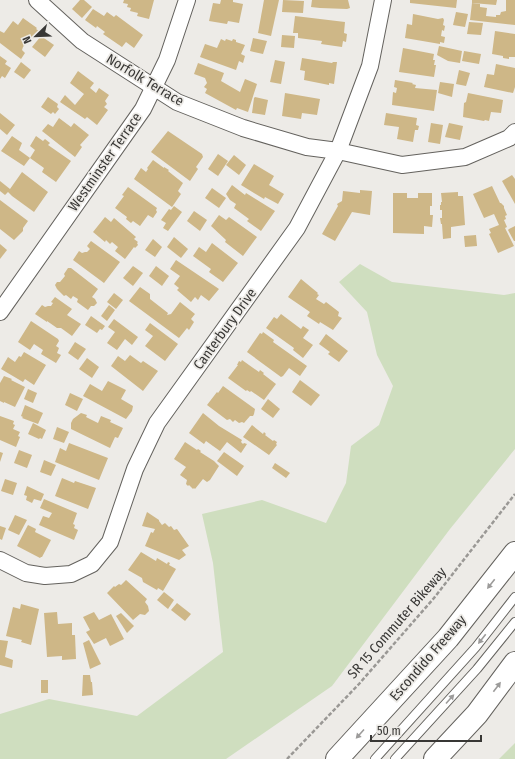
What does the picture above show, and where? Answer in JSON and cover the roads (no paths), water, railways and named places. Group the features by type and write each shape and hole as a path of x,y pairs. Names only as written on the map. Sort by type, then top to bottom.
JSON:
{"highway":[{"name":"Escondido Freeway","path":"337,759 448,638 515,553"},
{"path":"435,759 477,714 515,663"}],"street":[{"name":"Norfolk Terrace","path":"37,0 82,41 176,102 243,128 307,147 338,151 402,165 465,156 509,138 515,132"},
{"name":"Westminster Terrace","path":"0,312 142,109 167,60 187,0"},
{"name":"Canterbury Drive","path":"0,560 26,573 45,576 71,574 92,564 110,542 135,469 157,424 297,228 338,151 370,66 384,0"}],"lane":[{"path":"376,759 476,647 515,598"},
{"path":"395,759 477,669 515,622"}]}
